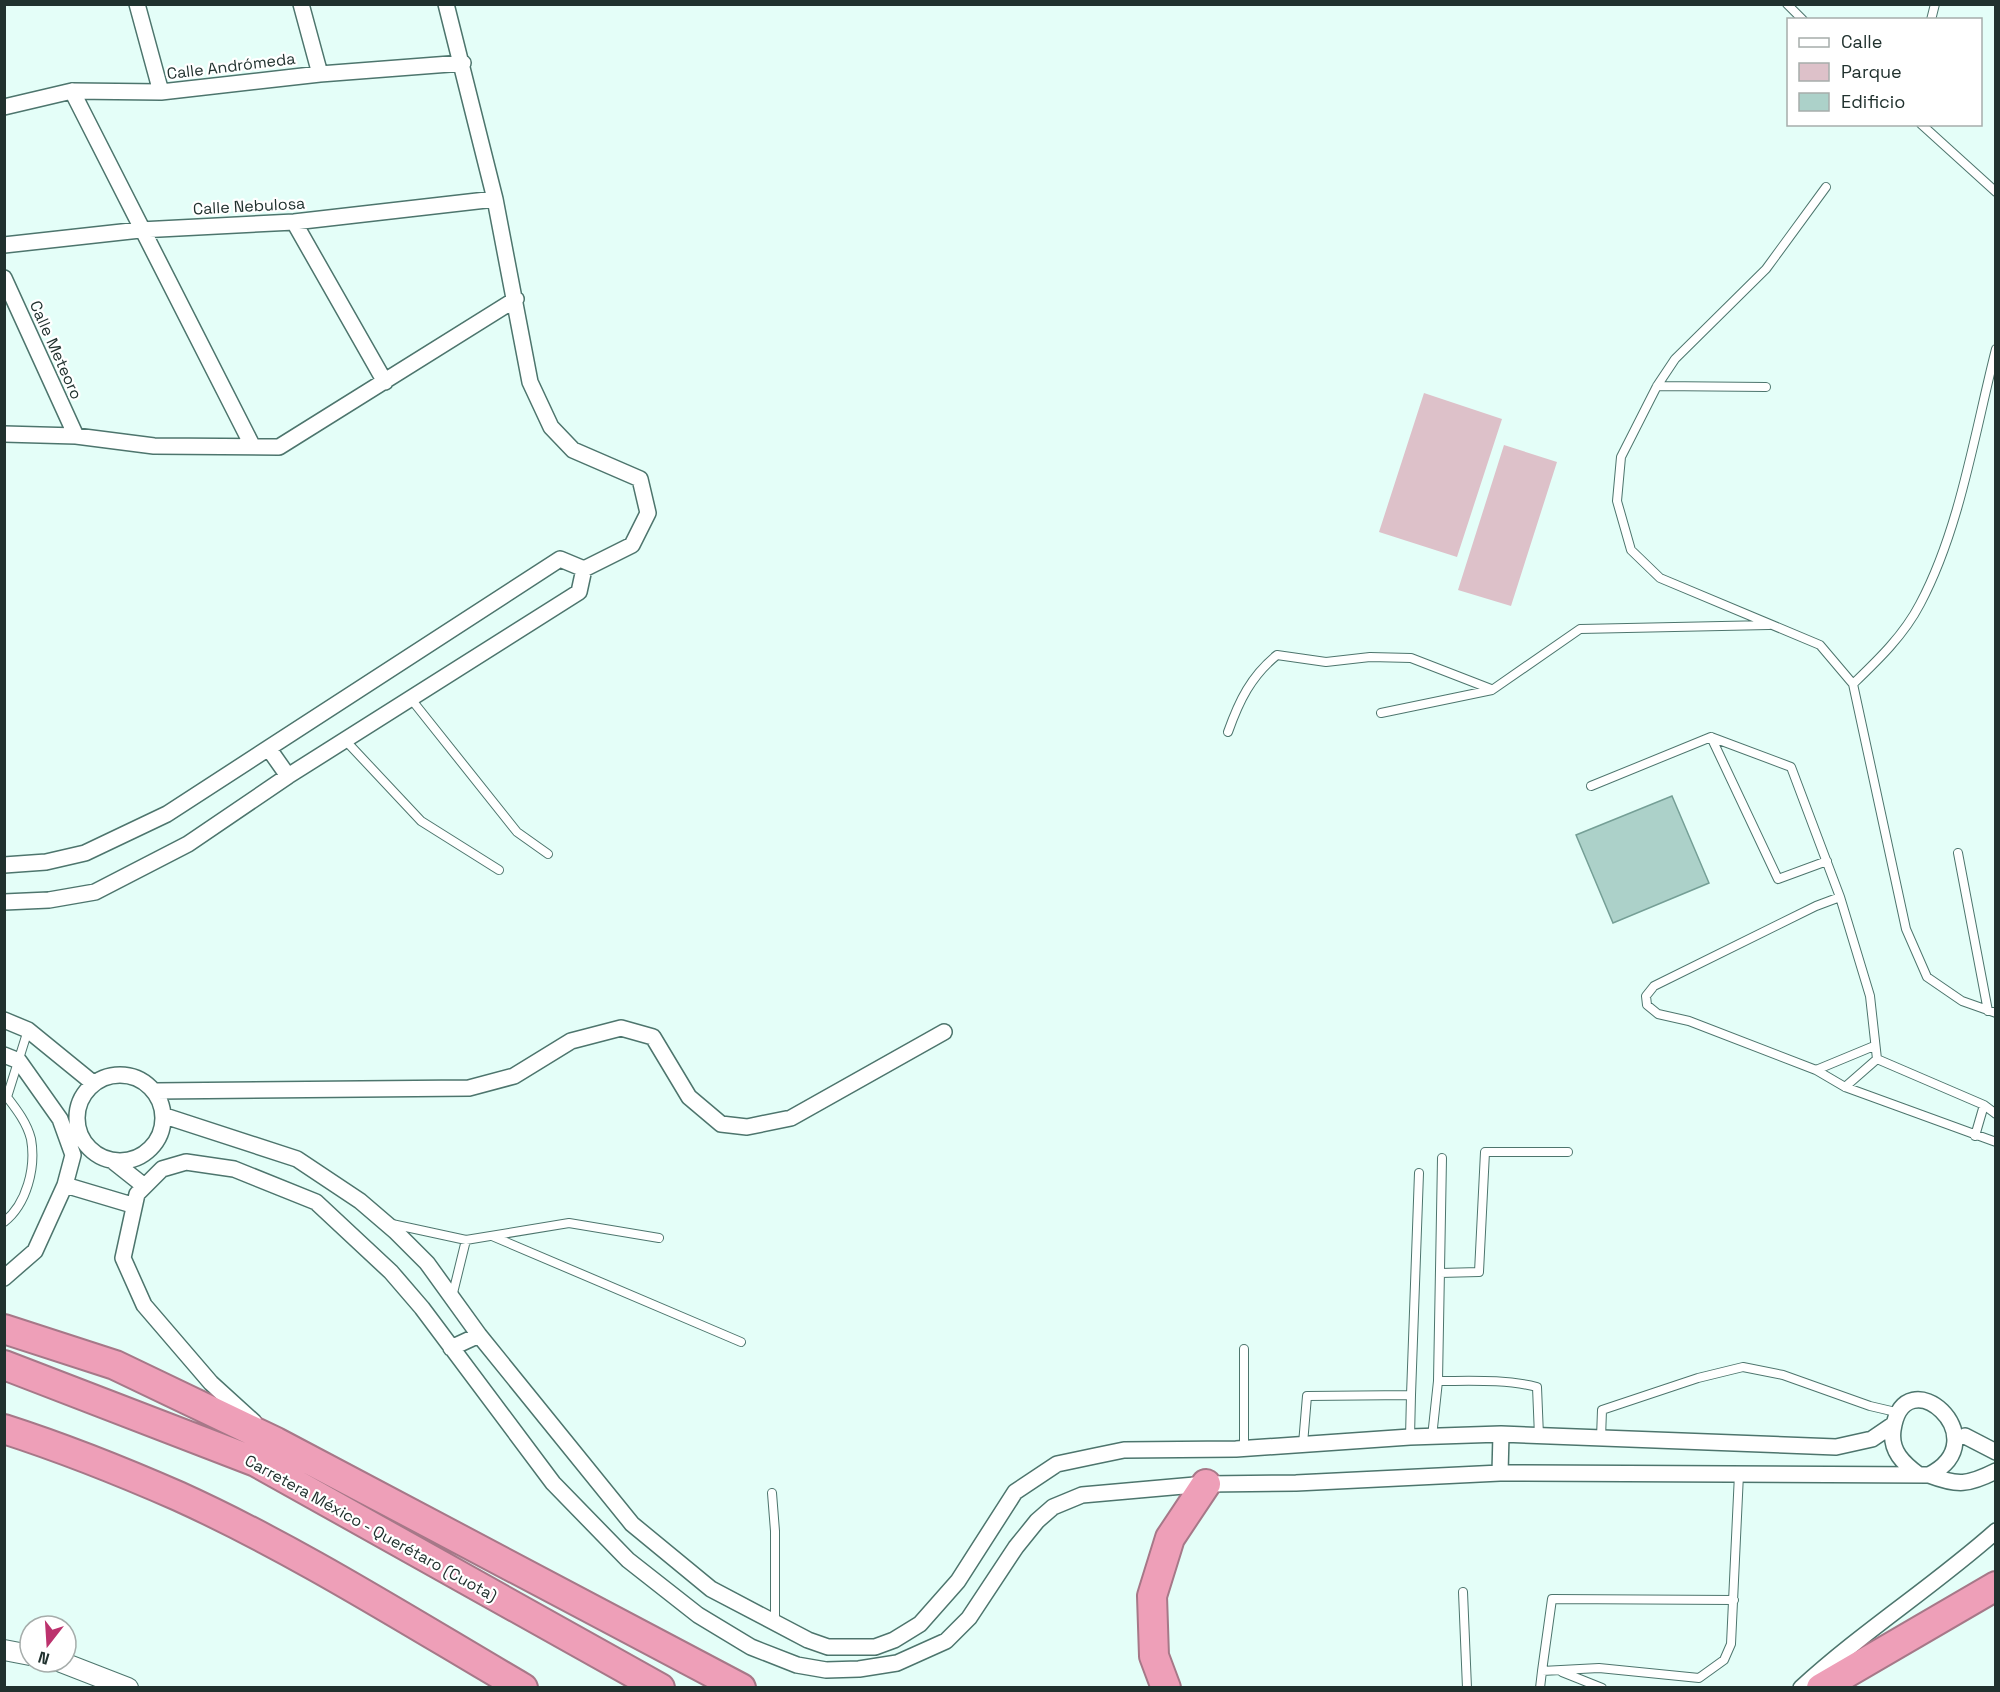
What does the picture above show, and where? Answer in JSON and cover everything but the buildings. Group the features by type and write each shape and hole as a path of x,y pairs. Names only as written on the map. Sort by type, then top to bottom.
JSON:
{"highway":[{"path":"4,1329 115,1365 276,1442 741,1688"},
{"name":"Carretera México - Querétaro (Cuota)","path":"4,1365 256,1462 660,1688"},
{"path":"4,1429 66,1449 179,1497 281,1549 523,1688"},
{"path":"1166,1688 1154,1656 1152,1596 1170,1538 1206,1484"},
{"path":"1821,1688 1995,1586"}],"street":[{"path":"137,4 161,92"},
{"path":"302,4 320,74"},
{"path":"4,865 46,862 85,853 167,814 560,559 584,568 632,545 648,513 640,479 573,450 551,427 530,382 516,299 495,199 463,63 446,4"},
{"name":"Calle Andrómeda","path":"5,106 72,91 161,92 320,74 463,63"},
{"path":"72,91 140,230 252,445"},
{"name":"Calle Nebulosa","path":"4,244 140,230 294,222 495,199"},
{"path":"294,222 385,382"},
{"name":"Calle Meteoro","path":"4,278 76,436"},
{"path":"4,434 76,436 154,446 279,447 516,299"},
{"path":"4,902 49,900 95,892 188,844 288,776 579,592 584,568"},
{"path":"269,749 288,776"},
{"path":"4,1020 28,1030 93,1083"},
{"path":"68,1120 93,1083 111,1076 131,1076 156,1091 469,1088 514,1076 571,1041 621,1028 653,1037 689,1097 721,1124 747,1127 791,1118 944,1032"},
{"path":"4,1278 35,1251 65,1185 78,1149 68,1120 12,1058"},
{"path":"114,1162 137,1159 155,1145 165,1116 156,1091"},
{"path":"165,1116 297,1159 360,1201 427,1263 479,1335 632,1524 711,1589 828,1647 875,1647 885,1644 920,1624 958,1581 1015,1492 1057,1464 1124,1450 1244,1449 1410,1437 1501,1434 1836,1447 1872,1438 1910,1405 1922,1400 1941,1403 1957,1413 1963,1424 1965,1436 1963,1449 1957,1460 1947,1468 1924,1475 1500,1473 1296,1483 1206,1484 1082,1495 1053,1507 1037,1521 1016,1547 969,1618 946,1641 897,1663 859,1669 826,1670 797,1665 751,1647 698,1615 628,1560 553,1483 422,1308 391,1272 316,1202 234,1169 186,1162 162,1169 143,1185 132,1205 123,1258 144,1305 211,1383 276,1442"},
{"path":"155,1145 162,1169"},
{"path":"78,1149 114,1162 143,1185"},
{"path":"65,1185 132,1205"},
{"path":"451,1348 479,1335"},
{"path":"1897,1418 1892,1439 1897,1455 1924,1475 1952,1484 1974,1481 1995,1471"},
{"path":"1500,1473 1501,1434"},
{"path":"1965,1436 1995,1452"},
{"path":"1801,1688 1841,1652 1960,1563 1995,1531"},
{"path":"698,1615 711,1589"},
{"path":"78,1669 128,1688"}],"lane":[{"path":"1786,4 1801,18"},
{"path":"1923,126 1995,192"},
{"path":"1929,126 1931,133"},
{"path":"1826,188 1766,269 1675,359 1658,386 1622,457 1617,501 1631,550 1660,578 1820,645 1853,684 1906,929 1927,977 1962,1001 1992,1012"},
{"path":"1853,684 1889,649 1920,605 1946,548 1995,349"},
{"path":"1658,386 1766,387"},
{"path":"1381,713 1492,690 1580,629 1773,625"},
{"path":"1228,732 1241,696 1263,666 1277,655 1326,662 1370,657 1411,658 1492,690"},
{"path":"411,699 517,832 548,854"},
{"path":"1711,737 1778,879 1827,861"},
{"path":"1591,786 1711,737 1791,767 1840,897 1870,996 1876,1026 1874,1046 1877,1059"},
{"path":"345,740 421,821 500,870"},
{"path":"1958,853 1992,1012"},
{"path":"1840,897 1816,906 1654,986 1646,996 1647,1005 1658,1014 1689,1021 1816,1070 1845,1087 1995,1142"},
{"path":"4,1222 12,1216 25,1194 31,1170 30,1139 21,1116 6,1101 12,1058 28,1030"},
{"path":"1816,1070 1874,1046"},
{"path":"1845,1087 1877,1059"},
{"path":"1877,1059 1984,1105 1995,1114"},
{"path":"1975,1136 1984,1105"},
{"path":"1440,1273 1479,1272 1485,1152 1568,1152"},
{"path":"1432,1437 1438,1381 1442,1158"},
{"path":"1410,1437 1419,1173"},
{"path":"386,1223 466,1240 569,1223 658,1238"},
{"path":"490,1235 741,1342"},
{"path":"452,1298 466,1240"},
{"path":"1244,1349 1244,1449"},
{"path":"1600,1438 1602,1410 1698,1378 1743,1368 1783,1375 1897,1418"},
{"path":"1438,1381 1521,1383 1537,1387 1539,1436"},
{"path":"1303,1444 1307,1396 1411,1395"},
{"path":"1542,1671 1633,1670 1686,1679 1700,1678 1725,1660 1729,1652 1734,1600 1739,1474"},
{"path":"772,1493 775,1531 776,1623"},
{"path":"1463,1592 1467,1688"},
{"path":"1540,1688 1552,1599 1734,1600"},
{"path":"1558,1670 1602,1688"}],"green space":[{"path":"1424,393 1502,419 1457,557 1379,532"},
{"path":"1504,445 1557,462 1511,606 1458,590"}]}
